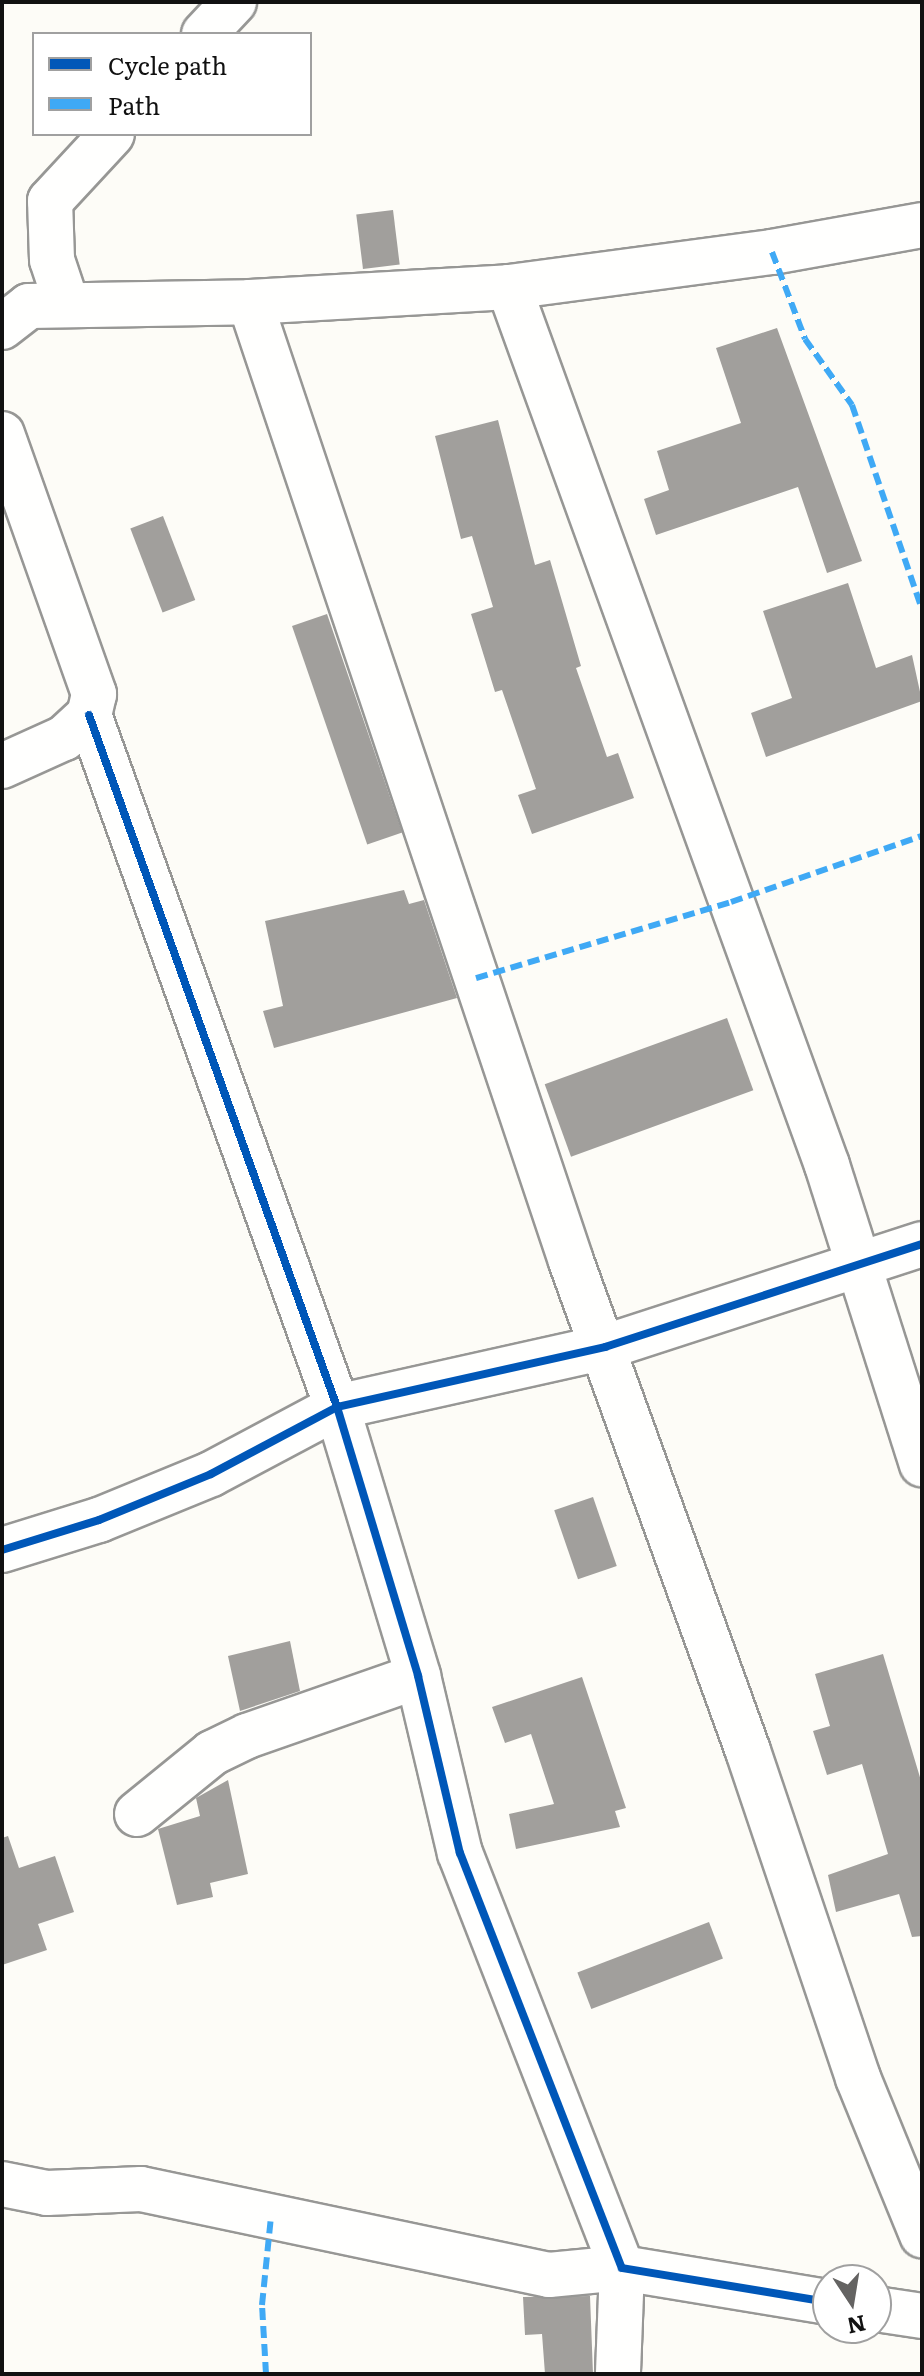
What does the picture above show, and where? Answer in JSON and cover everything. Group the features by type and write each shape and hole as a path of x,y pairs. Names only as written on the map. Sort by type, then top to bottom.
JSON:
{"street":[{"path":"206,32 234,2"},
{"path":"25,310 52,260 50,201 110,136"},
{"path":"25,310 250,302 509,287 772,252 922,225"},
{"path":"509,287 860,1266 922,1464"},
{"path":"250,302 571,1261 605,1347 858,2078 922,2235"},
{"path":"2,434 87,669 94,694 89,715 337,1407 418,1676 460,1853 622,2268 618,2374"},
{"path":"2,766 64,738 89,715"},
{"path":"2,1550 99,1520 211,1474 337,1407 605,1347 922,1244"},
{"path":"137,1814 212,1753 247,1736 418,1676"},
{"path":"2,2184 47,2193 141,2189 549,2275 622,2268 812,2299"},
{"path":"892,2311 922,2316"}],"building":[{"path":"393,210 400,265 363,269 356,215"},
{"path":"777,328 862,561 827,573 798,487 656,535 644,499 669,490 657,451 741,423 716,348"},
{"path":"498,420 535,565 550,560 581,666 576,668 607,757 618,753 634,798 532,834 518,795 536,789 502,690 495,692 471,614 493,607 472,536 461,539 435,436"},
{"path":"163,516 195,600 163,613 130,529"},
{"path":"848,583 876,668 912,655 922,701 766,757 751,713 792,698 763,611"},
{"path":"327,614 402,832 367,844 292,626"},
{"path":"404,890 409,904 424,900 457,998 274,1048 263,1011 283,1006 265,921"},
{"path":"727,1018 753,1090 571,1157 545,1084"},
{"path":"593,1497 617,1566 578,1579 554,1510"},
{"path":"290,1641 300,1691 240,1711 228,1656"},
{"path":"883,1654 922,1784 922,1936 912,1937 899,1894 836,1912 828,1875 888,1854 862,1764 827,1775 813,1731 830,1726 815,1674"},
{"path":"582,1677 626,1808 615,1811 620,1827 516,1849 509,1814 554,1804 531,1734 505,1743 492,1707"},
{"path":"228,1780 248,1874 210,1883 213,1897 177,1905 158,1829 200,1816 196,1798"},
{"path":"8,1836 19,1868 55,1856 74,1912 38,1924 47,1950 2,1965 2,1838"},
{"path":"709,1922 723,1958 591,2009 577,1973"},
{"path":"590,2296 593,2374 545,2374 542,2334 525,2335 523,2297"}],"marked path":[{"path":"772,252 805,339 852,405 922,609"},
{"path":"476,978 731,902 922,836"},
{"path":"266,2374 262,2305 271,2217"}],"cycle path":[{"path":"89,715 337,1407 418,1676 460,1853 622,2268 812,2299"},
{"path":"2,1550 99,1520 211,1474 337,1407 605,1347 922,1244"}]}
